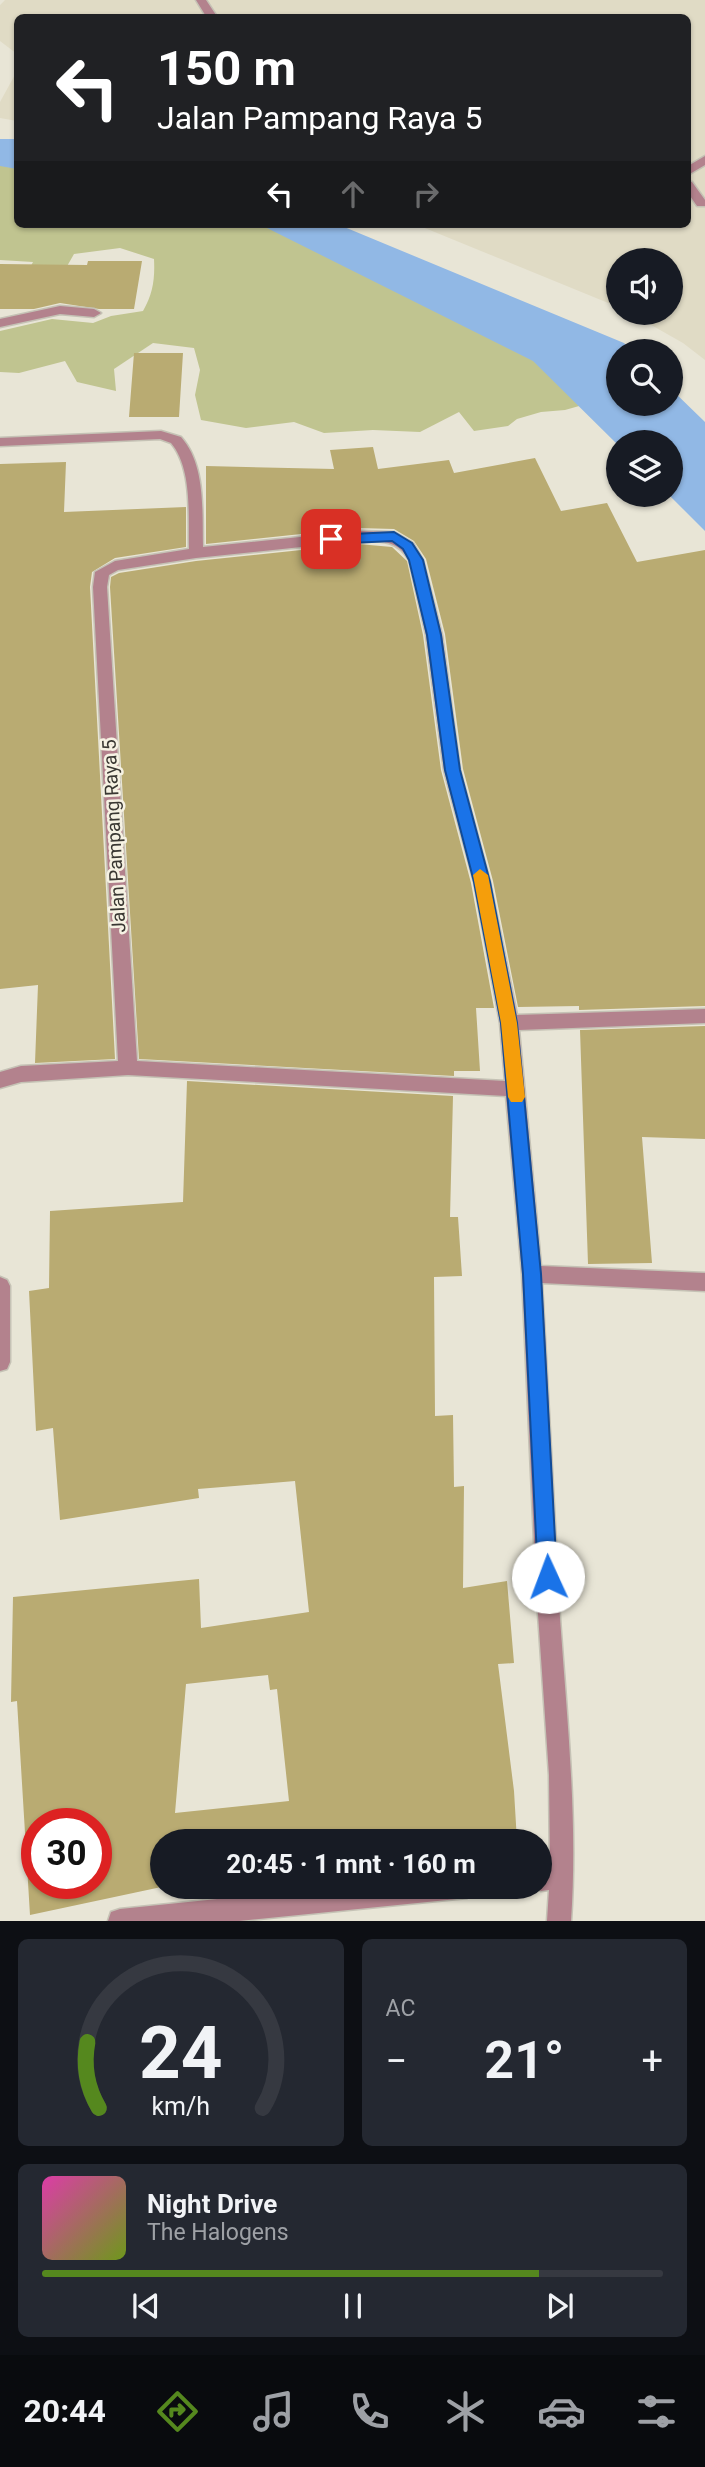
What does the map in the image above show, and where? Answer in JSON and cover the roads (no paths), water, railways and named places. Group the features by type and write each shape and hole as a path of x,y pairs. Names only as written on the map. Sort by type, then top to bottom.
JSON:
{"street":[{"path":"691,188 703,202"},
{"path":"0,323 60,310 94,313"},
{"path":"0,442 161,435 177,440 183,448 190,473 197,553"},
{"name":"Jalan Pampang Raya 5","path":"128,1068 100,587 102,572 114,566 197,553 358,536 394,537 408,546 416,560 434,635 452,770 482,882 509,1023 532,1274 550,1829"},
{"path":"509,1023 705,1016"},
{"path":"0,1080 21,1074 128,1068 516,1089"},
{"path":"532,1274 705,1282"},
{"path":"0,1286 0,1362"},
{"name":"Jalan Pampang Raya 5","path":"552,1878 559,1921"},
{"path":"120,1921 338,1899"}],"water":[{"path":"0,139 14,139 14,168 0,166"},
{"path":"267,228 347,228 614,339 606,339 606,416 683,416 683,401 705,422 705,531 681,507 683,430 606,430 606,433 533,361"}]}
